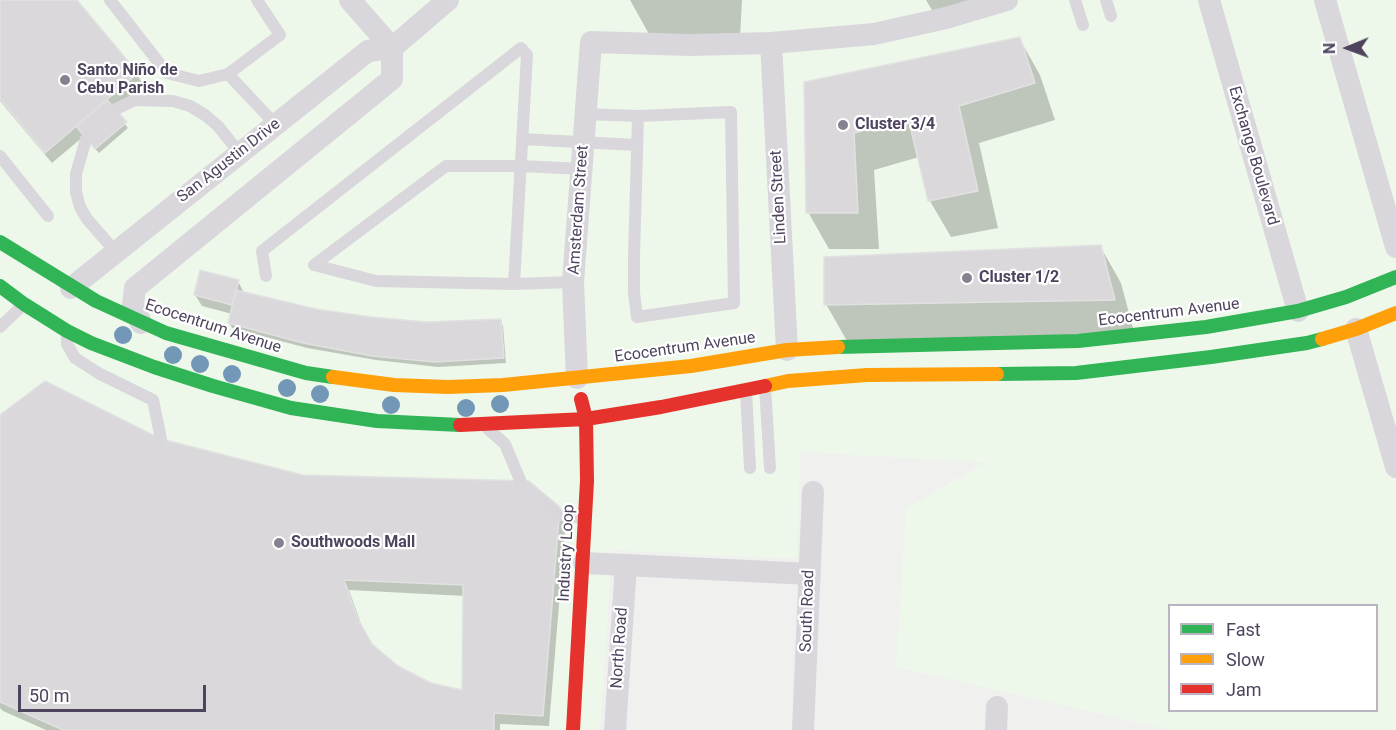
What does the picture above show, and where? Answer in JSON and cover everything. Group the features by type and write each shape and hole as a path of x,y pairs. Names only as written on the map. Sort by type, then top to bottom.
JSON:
{"street":[{"path":"141,323 133,305 135,288 392,79 392,48 350,0"},
{"name":"San Agustin Drive","path":"71,288 368,51 392,48 448,0"},
{"path":"771,43 874,34 946,18 1007,0"},
{"name":"Exchange Boulevard","path":"1209,0 1298,311"},
{"path":"1325,0 1396,247"},
{"name":"Amsterdam Street","path":"577,378 573,282 591,42 690,45 771,43"},
{"name":"Linden Street","path":"771,43 787,350"},
{"name":"Ecocentrum Avenue","path":"0,243 71,288 166,333 306,373 394,385 448,387 503,385 691,366 787,350 1078,340 1206,327 1298,311 1346,297 1396,277"},
{"path":"0,286 67,331 91,343 154,367 291,408 377,421 451,425 586,419 661,407 788,381 867,375 1076,373 1307,343 1356,329 1396,313"},
{"path":"1356,329 1396,467"},
{"name":"Industry Loop","path":"573,730 586,518 586,419 577,378"},
{"name":"South Road","path":"803,730 813,492"},
{"path":"584,563 810,574"},
{"name":"North Road","path":"615,730 626,565"},
{"path":"996,730 997,707"}],"lane":[{"path":"110,0 167,73 199,81 228,74 280,35 257,0"},
{"path":"1075,0 1083,25"},
{"path":"1106,0 1111,16"},
{"path":"266,276 262,251 521,48 527,55 514,284"},
{"path":"228,74 276,125"},
{"path":"116,109 135,100 173,101 190,106 218,126 239,152"},
{"path":"586,114 638,116 731,112 734,303 637,317 634,275 638,116"},
{"path":"86,139 76,174 76,192 80,207 87,219 115,251"},
{"path":"522,139 636,145"},
{"path":"0,156 48,216"},
{"path":"573,282 514,284 376,281 314,265 446,166 582,169"},
{"path":"0,327 24,304"},
{"path":"67,331 67,344 75,358 100,374 153,400 161,439"},
{"path":"765,386 770,468"},
{"path":"746,389 750,468"},
{"path":"482,424 505,444 523,487 540,505 559,515 586,518"}],"shaded area":[{"path":"0,0 1396,0 1396,730 1171,730 896,667 906,509 985,462 800,452 797,559 612,550 600,730 0,730"}],"building":[{"name":"Santo Niño de Cebu Parish","path":"0,0 77,0 138,73 45,153 0,99"},
{"name":"Cluster 3/4","path":"1020,37 1035,83 959,106 978,191 928,201 908,117 854,133 858,213 806,213 804,82"},
{"path":"107,100 127,122 95,149 76,126"},
{"name":"Cluster 1/2","path":"1101,245 1115,300 824,305 824,257"},
{"path":"200,270 239,280 232,305 194,295"},
{"path":"236,290 316,309 371,317 426,322 501,319 504,358 435,362 372,356 303,343 228,323"},
{"name":"Southwoods Mall","path":"45,381 161,439 303,475 529,481 560,507 543,716 494,713 494,730 63,730 0,702 0,415","holes":["344,580 463,585 462,690 431,683 398,666 372,644 358,619"]}],"traffic: fast":[{"path":"0,242 96,301 166,333 306,373 333,377"},
{"path":"838,347 1078,341 1206,327 1298,311 1346,297 1396,277"},
{"path":"0,286 67,331 91,343 213,386 291,408 377,421 460,425"},
{"path":"997,374 1076,373 1211,357 1322,339"}],"traffic: slow":[{"path":"1322,339 1356,329 1396,313"},
{"path":"333,377 394,385 448,387 503,385 691,366 787,350 838,347"},
{"path":"765,386 788,381 867,375 997,374"}],"traffic: jam":[{"path":"460,425 586,419 765,386"},
{"path":"573,730 587,481 586,419 581,399"}],"place":[{"name":"Santo Niño de Cebu Parish","path":"65,80"},
{"name":"Cluster 3/4","path":"843,125"},
{"name":"Cluster 1/2","path":"967,278"},
{"name":"Southwoods Mall","path":"279,543"}]}
